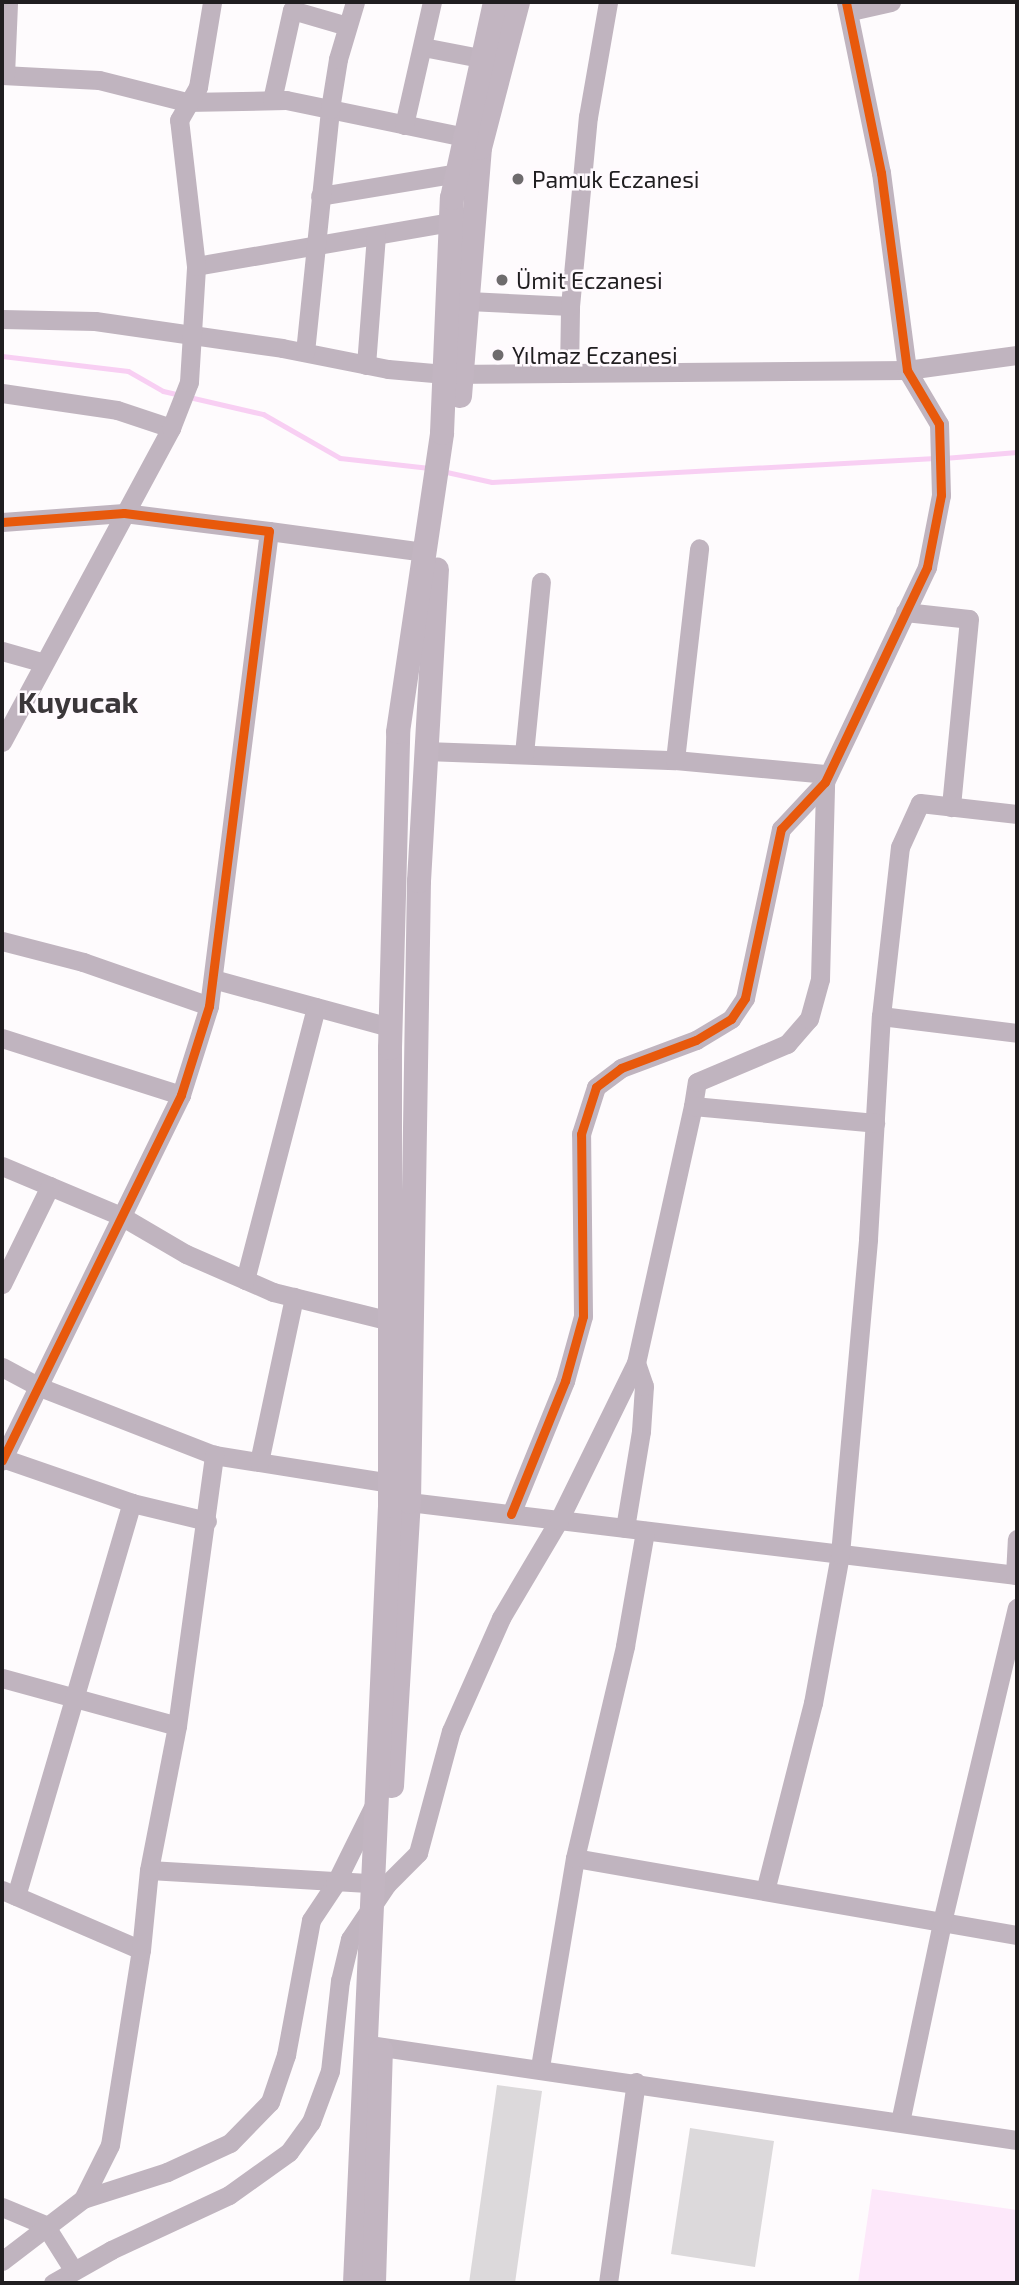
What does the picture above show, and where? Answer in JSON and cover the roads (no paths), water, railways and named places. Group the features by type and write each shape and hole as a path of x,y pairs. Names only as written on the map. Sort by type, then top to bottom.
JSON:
{"main road":[{"path":"374,2283 370,1911 379,1885 374,1804 397,1497 390,1321 390,1027 398,732 431,553 449,432 453,374 451,222 457,173 480,58 495,2"},
{"path":"453,374 468,301 480,148 518,2"},
{"path":"355,2283 373,2045 417,1027 431,553"},
{"path":"390,1027 417,1027"}],"street":[{"path":"8,2 3,75 99,80 186,102 272,100 330,109 464,137"},
{"path":"2,742 41,662 171,428 189,382 194,338 195,266 180,120 186,102 198,87 212,2"},
{"path":"305,352 330,109 347,26 355,2"},
{"path":"404,125 432,2"},
{"path":"569,373 570,306 588,117 608,2"},
{"path":"510,1514 565,1381 583,1316 581,1134 596,1087 621,1068 696,1040 731,1019 745,998 781,829 826,778 926,567 941,495 939,424 907,370 881,173 848,6 891,2"},
{"path":"272,100 292,10 347,26"},
{"path":"423,47 480,58"},
{"path":"320,196 457,173"},
{"path":"195,266 451,222"},
{"path":"366,365 376,235"},
{"path":"468,301 570,306"},
{"path":"2,319 95,321 194,338 305,352 366,365 453,374 907,370 1017,355"},
{"path":"2,393 117,410 171,428"},
{"path":"2,522 124,513 431,553"},
{"path":"207,1521 132,1503 4,1460 37,1385 181,1095 209,1006 270,531"},
{"path":"675,760 699,548"},
{"path":"524,754 541,582"},
{"path":"905,612 969,619 951,807"},
{"path":"2,651 41,662"},
{"path":"425,751 675,760 826,778"},
{"path":"149,1870 379,1885 418,1853 451,1731 502,1618 559,1520 636,1363 697,1082 787,1044 808,1018 820,979 826,778"},
{"path":"765,1891 813,1703 839,1554 875,1123 881,1016 900,847 920,803 1017,814"},
{"path":"2,941 83,962 209,1006"},
{"path":"213,979 390,1027"},
{"path":"245,1280 316,1007"},
{"path":"881,1016 1017,1033"},
{"path":"2,1038 181,1095"},
{"path":"693,1106 875,1123"},
{"path":"2,1166 121,1216 186,1254 245,1280 294,1297 390,1321"},
{"path":"2,1284 50,1186"},
{"path":"259,1462 294,1297"},
{"path":"625,1528 641,1431 644,1386 636,1363"},
{"path":"2,1367 37,1385 214,1455 259,1462 397,1497 510,1514 1016,1575 1017,1539"},
{"path":"83,2199 110,2145 141,1950 149,1870 177,1726 214,1455"},
{"path":"132,1503 9,1893 141,1950"},
{"path":"540,2067 575,1858 625,1646 645,1531"},
{"path":"900,2122 942,1922 1017,1608"},
{"path":"2,1678 177,1726"},
{"path":"2,2261 44,2225 83,2199 167,2172 230,2143 270,2102 286,2055 311,1920 335,1884 374,1804"},
{"path":"575,1858 1017,1935"},
{"path":"53,2283 229,2195 289,2152 311,2122 330,2071 340,1981 350,1938 370,1911"},
{"path":"373,2045 540,2067 1017,2140"},
{"path":"608,2283 636,2082"},
{"path":"2,2207 44,2225 74,2271"}],"waterway":[{"path":"2,356 128,371 163,391 263,414 340,458 429,468"},
{"path":"944,458 1017,452"},
{"path":"442,471 492,482 935,458"}],"place":[{"name":"Pamuk Eczanesi","path":"518,179"},
{"name":"Ümit Eczanesi","path":"502,280"},
{"name":"Yılmaz Eczanesi","path":"498,355"}],"district":[{"name":"Kuyucak","path":"78,701"}]}
